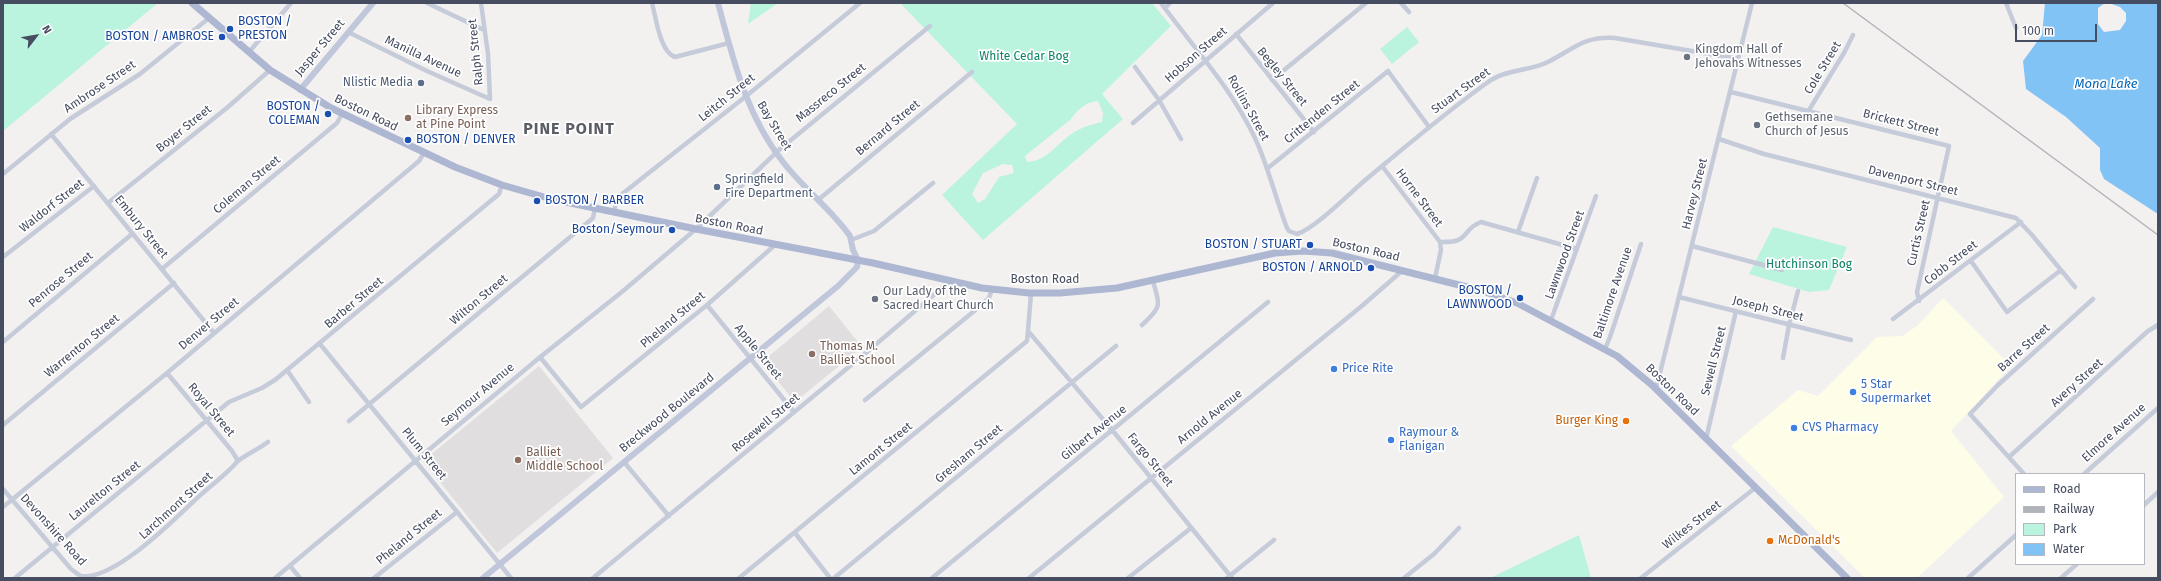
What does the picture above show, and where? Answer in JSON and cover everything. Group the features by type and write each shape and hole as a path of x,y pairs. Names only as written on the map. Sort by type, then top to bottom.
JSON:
{"main road":[{"name":"Boston Road","path":"192,3 270,70 300,90 342,114 455,168 502,185 595,208 775,245 858,260 950,281 992,289 1031,293 1103,290 1153,281 1262,255 1292,251 1332,253 1493,294 1528,308 1625,361 1656,389 1843,577"},
{"name":"Jasper Street","path":"300,90 373,3"},
{"name":"Bay Street","path":"718,3 728,43 745,97 760,128 776,152 840,224 851,240 853,250 858,260"},
{"name":"Breckwood Boulevard","path":"483,578 841,283 857,267 858,260"}],"street":[{"path":"249,52 291,3"},
{"path":"427,3 484,30"},
{"name":"Ralph Street","path":"481,3 490,99"},
{"path":"652,3 663,46 670,55 675,57 728,43"},
{"name":"Leitch Street","path":"614,212 617,198 745,97 860,3"},
{"name":"Rollins Street","path":"1161,3 1207,60 1238,106 1268,168 1287,228 1296,234"},
{"path":"1165,8 1170,3"},
{"name":"Hobson Street","path":"1133,123 1273,3"},
{"path":"1272,80 1366,3"},
{"path":"1401,3 1409,12"},
{"name":"Harvey Street","path":"1656,389 1752,3"},
{"path":"2006,3 2016,28"},
{"name":"Ambrose Street","path":"3,174 78,113 140,74 209,18"},
{"name":"Massreco Street","path":"696,229 776,152 930,26"},
{"name":"Manilla Avenue","path":"348,32 427,71 490,99"},
{"name":"Begley Street","path":"1236,34 1314,132"},
{"name":"Cole Street","path":"1809,110 1841,58 1853,35"},
{"name":"Stuart Street","path":"1296,234 1301,233 1318,221 1429,127 1498,76 1540,66 1571,47 1593,39 1615,38 1739,59"},
{"path":"1136,67 1159,100 1181,139"},
{"name":"Boyer Street","path":"108,203 228,107 270,70"},
{"name":"Bernard Street","path":"818,200 972,72"},
{"name":"Crittenden Street","path":"1268,168 1388,72 1429,127"},
{"name":"Brickett Street","path":"1731,92 1809,110 1949,146"},
{"name":"Coleman Street","path":"162,269 337,123 342,114"},
{"name":"Embury Street","path":"51,134 214,333"},
{"name":"Davenport Street","path":"1719,139 1764,154 2016,218 2021,222 2075,287"},
{"name":"Curtis Street","path":"1919,300 1917,292 1949,146"},
{"name":"Denver Street","path":"3,507 167,373 419,162 424,153"},
{"name":"Horne Street","path":"1382,166 1440,242"},
{"path":"1518,232 1537,178"},
{"path":"851,240 861,238 874,231 933,183"},
{"name":"Barber Street","path":"207,420 229,402 262,388 320,344 499,194 502,185"},
{"name":"Waldorf Street","path":"3,257 94,186"},
{"name":"Lawnwood Street","path":"1551,320 1596,196"},
{"name":"Wilton Street","path":"349,421 593,218 595,208"},
{"path":"1435,278 1441,250 1440,242 1454,242 1461,240 1474,225 1480,222 1577,249"},
{"name":"Cobb Street","path":"1893,319 2021,222"},
{"name":"Seymour Avenue","path":"275,578 696,229"},
{"name":"Penrose Street","path":"3,342 132,234"},
{"name":"Baltimore Avenue","path":"1605,349 1641,244"},
{"name":"Pheland Street","path":"540,358 581,407 707,305 775,245"},
{"path":"1692,246 1782,270"},
{"path":"1971,261 2007,312 2061,270"},
{"name":"Arnold Avenue","path":"1029,578 1403,270"},
{"name":"Rosewell Street","path":"593,578 950,281"},
{"path":"1142,325 1157,312 1160,304 1153,281"},
{"name":"Warrenton Street","path":"3,424 174,283"},
{"path":"865,400 978,308 989,298 992,289"},
{"path":"1783,358 1789,325 1798,291"},
{"path":"1028,331 1031,293"},
{"name":"Joseph Street","path":"1679,297 1852,340"},
{"name":"Barre Street","path":"2010,457 1970,414 1998,384 2093,299"},
{"name":"Gilbert Avenue","path":"932,578 1113,431 1268,302"},
{"name":"Apple Street","path":"707,305 794,412"},
{"name":"Sewell Street","path":"1706,439 1736,311"},
{"name":"Avery Street","path":"2010,457 2148,331 2158,325"},
{"name":"Fargo Street","path":"1028,331 1152,478 1230,577"},
{"name":"Lamont Street","path":"740,578 1027,341 1028,331"},
{"name":"Plum Street","path":"320,344 511,578"},
{"name":"Gresham Street","path":"834,578 1116,346"},
{"path":"287,370 309,402"},
{"name":"Royal Street","path":"167,373 232,450 238,461"},
{"name":"Elmore Avenue","path":"2085,473 2158,408"},
{"name":"Laurelton Street","path":"15,578 207,420"},
{"name":"Larchmont Street","path":"93,576 103,575 128,561 149,545 195,500 233,468 238,461 258,450 268,442"},
{"path":"2010,457 2023,473"},
{"path":"624,462 669,516"},
{"name":"Wilkes Street","path":"1641,578 1755,488"},
{"name":"Devonshire Road","path":"3,489 71,569 81,576 93,576"},
{"path":"2145,503 2158,492"},
{"name":"Pheland Street","path":"374,578 457,512"},
{"path":"1128,578 1191,528"},
{"path":"1404,578 1434,554 1459,528"},
{"path":"795,533 830,578"},
{"path":"1968,578 2015,536"},
{"path":"1230,577 1274,540"},
{"path":"2061,578 2076,565"},
{"path":"290,566 300,578"}],"shaded area":[{"path":"1943,298 2011,366 1951,431 2004,497 1917,578 1865,578 1731,446 1798,390 1818,396 1877,337 1903,336 1918,325"},
{"name":"Thomas M. Balliet School","path":"829,306 862,347 795,402 762,362"},
{"name":"Balliet Middle School","path":"539,366 613,458 497,553 423,461"}],"green space":[{"path":"3,3 158,3 3,131"},
{"path":"751,3 778,3 748,24"},
{"name":"White Cedar Bog","path":"900,3 1152,3 1171,26 1102,94 1123,119 983,240 942,195 1017,124","holes":["1098,101 1103,113 1102,122 1078,130 1042,158 1027,162 1025,156 1071,119 1079,109 1086,104","1003,164 1012,165 1014,173 999,177 985,199 978,203 972,194 983,173"]},
{"path":"1407,27 1419,42 1392,64 1380,49"},
{"name":"Hutchinson Bog","path":"1773,227 1847,247 1829,290 1809,292 1749,274"},
{"path":"1579,535 1591,578 1490,578"}],"water":[{"name":"Mona Lake","path":"2045,3 2105,3 2098,8 2098,24 2104,32 2120,30 2126,21 2126,13 2120,7 2109,3 2158,3 2158,214 2104,179 2100,170 2100,148 2066,117 2026,89 2023,61 2042,35"}],"railway":[{"path":"1843,3 2158,235"}],"place":[{"name":"BOSTON / PRESTON","path":"230,29"},
{"name":"BOSTON / AMBROSE","path":"222,37"},
{"name":"Kingdom Hall of Jehovahs Witnesses","path":"1687,57"},
{"name":"Nlistic Media","path":"421,83"},
{"name":"BOSTON / COLEMAN","path":"328,114"},
{"name":"Library Express at Pine Point","path":"408,118"},
{"name":"Gethsemane Church of Jesus","path":"1757,125"},
{"name":"BOSTON / DENVER","path":"408,140"},
{"name":"Springfield Fire Department","path":"717,187"},
{"name":"BOSTON / BARBER","path":"537,201"},
{"name":"Boston/Seymour","path":"672,230"},
{"name":"BOSTON / STUART","path":"1310,245"},
{"name":"BOSTON / ARNOLD","path":"1371,268"},
{"name":"BOSTON / LAWNWOOD","path":"1520,298"},
{"name":"Our Lady of the Sacred Heart Church","path":"875,299"},
{"name":"Thomas M. Balliet School","path":"812,354"},
{"name":"Price Rite","path":"1334,369"},
{"name":"5 Star Supermarket","path":"1853,392"},
{"name":"Burger King","path":"1626,421"},
{"name":"CVS Pharmacy","path":"1794,428"},
{"name":"Raymour & Flanigan","path":"1391,440"},
{"name":"Balliet Middle School","path":"518,460"},
{"name":"McDonald's","path":"1770,541"}],"district":[{"name":"PINE POINT","path":"569,130"}]}
